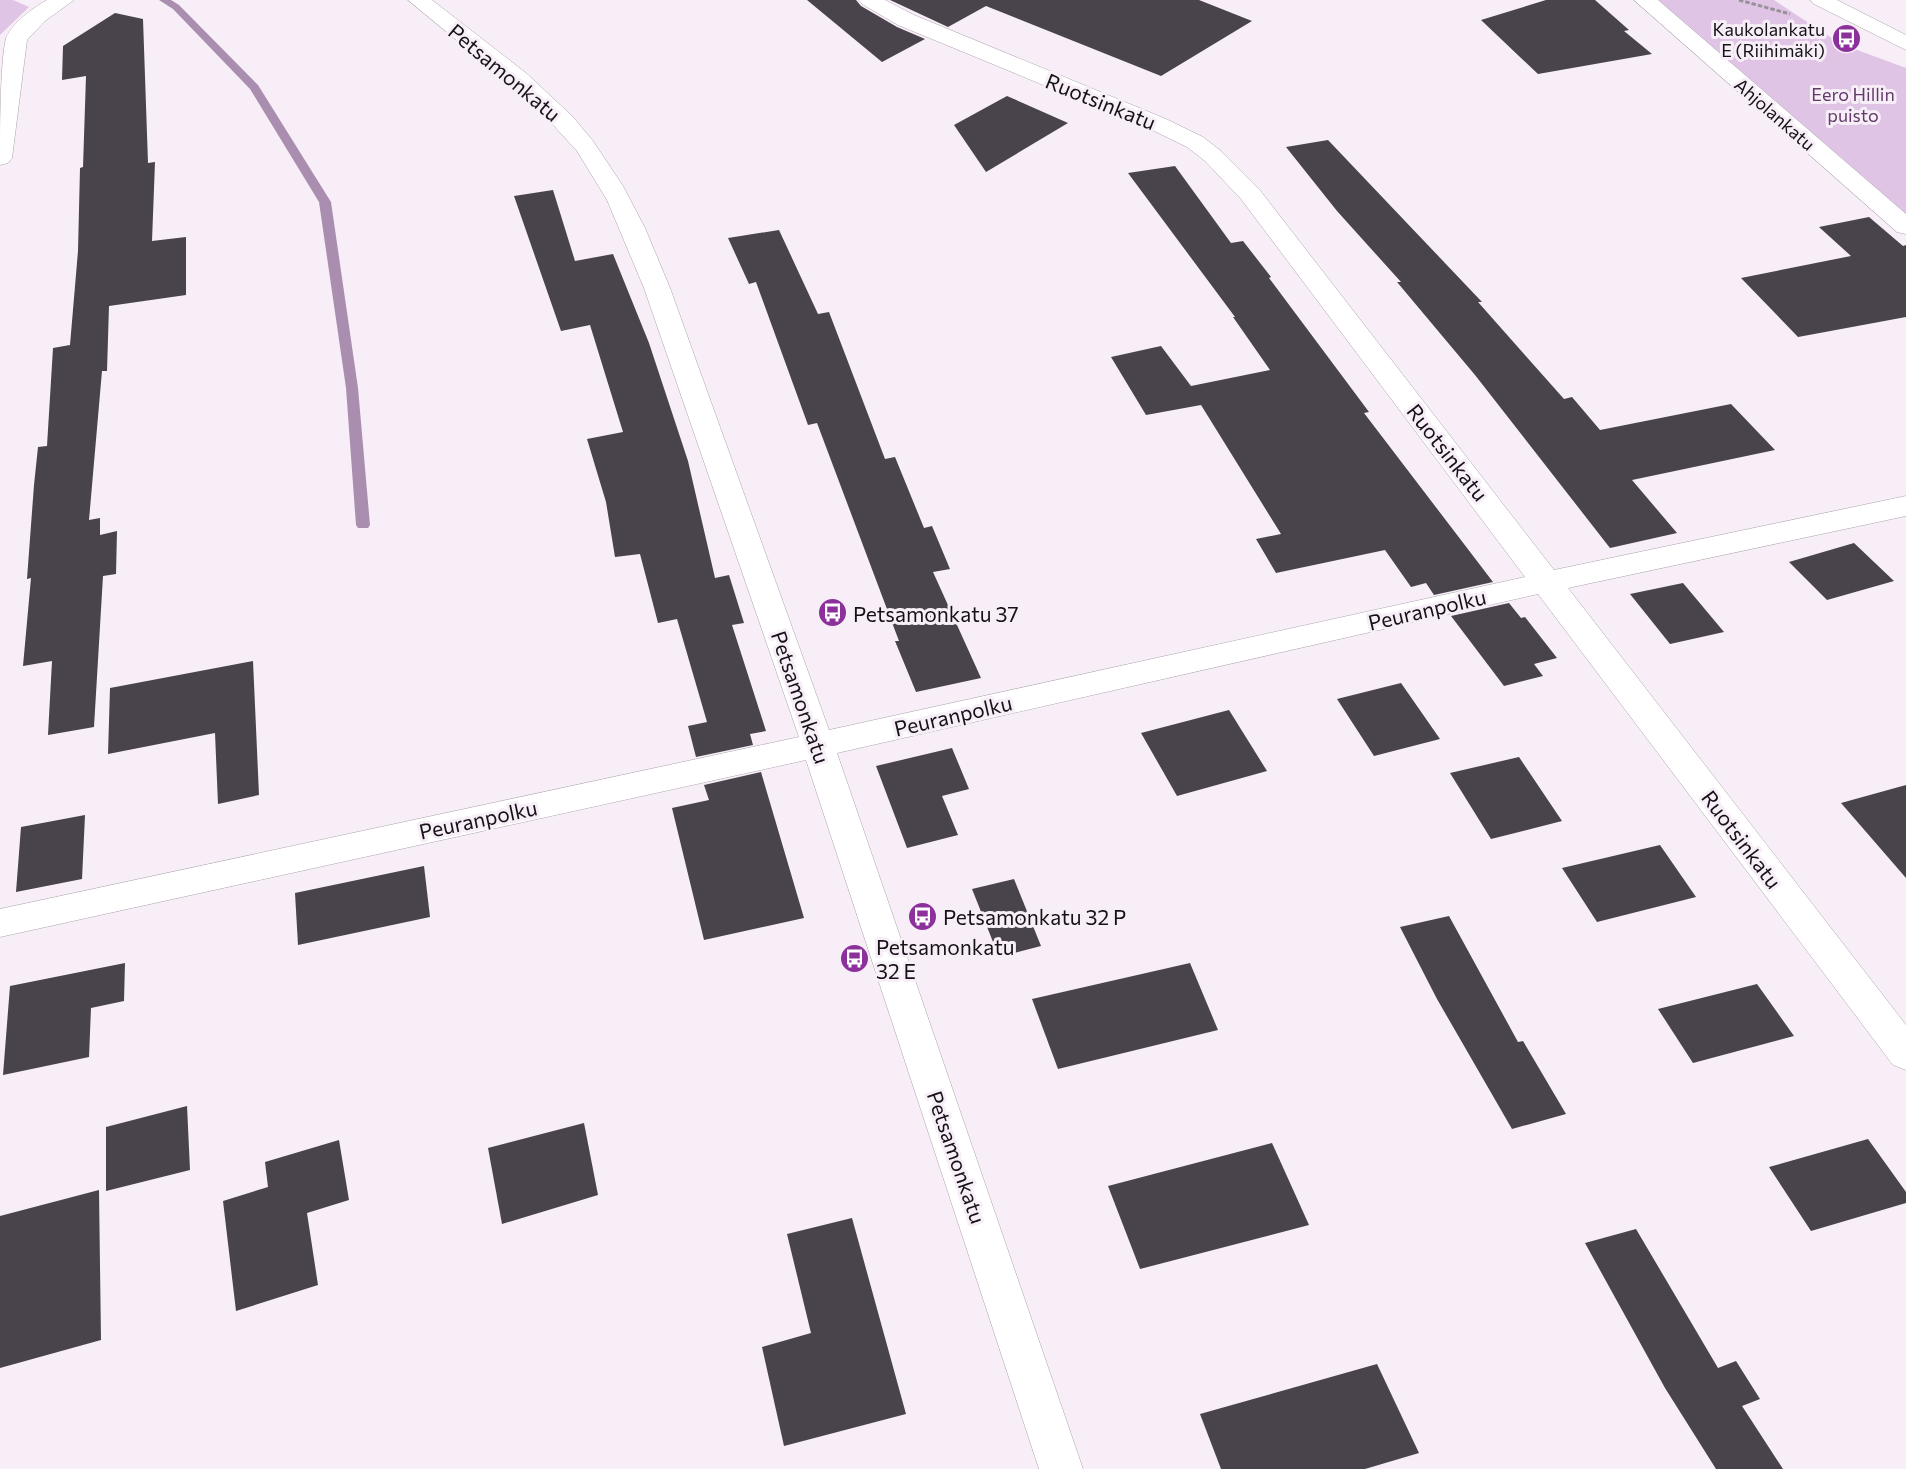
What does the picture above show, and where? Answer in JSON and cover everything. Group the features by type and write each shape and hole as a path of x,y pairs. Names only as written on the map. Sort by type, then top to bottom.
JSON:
{"street":[{"path":"0,158 16,39 26,26 50,6 63,0"},
{"name":"Petsamonkatu","path":"419,0 522,82 568,126 602,171 630,221 657,288 818,745 1061,1469"},
{"name":"Ruotsinkatu","path":"869,0 906,20 1158,124 1194,142 1217,160 1250,195 1906,1054"},
{"name":"Ahjolankatu","path":"1645,0 1906,226"},
{"path":"1821,0 1906,43"},
{"name":"Peuranpolku","path":"0,923 818,745 1547,582 1906,506"}],"green space":[{"path":"0,0 13,0 29,7 0,35"},
{"name":"Eero Hillin puisto","path":"1650,0 1774,0 1841,44 1906,68 1906,215"}],"building":[{"path":"807,0 856,0 861,6 897,27 925,39 882,62"},
{"path":"890,0 1199,0 1252,21 1161,76 986,6 948,27"},
{"path":"1546,0 1595,0 1629,30 1624,31 1652,54 1538,74 1481,20"},
{"path":"115,13 143,19 148,163 155,162 152,241 186,237 186,295 109,306 107,371 102,371 89,520 100,518 100,535 117,531 116,574 103,576 94,727 48,735 52,661 23,666 31,578 27,579 38,447 47,446 53,348 70,345 78,251 86,76 62,80 63,46"},
{"path":"1007,96 1068,123 986,172 954,125"},
{"path":"1328,140 1482,302 1478,302 1564,399 1572,397 1600,430 1731,404 1775,450 1632,480 1677,533 1610,548 1475,375 1397,282 1401,282 1337,211 1286,147"},
{"path":"1175,166 1231,243 1243,241 1271,277 1269,278 1369,412 1364,413 1493,582 1434,595 1426,583 1411,587 1385,550 1276,573 1256,539 1281,534 1201,405 1146,415 1111,357 1161,346 1191,386 1270,370 1233,317 1235,317 1128,173"},
{"path":"553,190 575,261 613,254 649,343 688,461 715,578 729,575 744,623 732,625 766,731 750,734 753,745 696,757 688,726 707,722 677,619 658,623 640,554 615,557 606,502 587,439 623,432 590,325 561,331 514,196"},
{"path":"1869,217 1903,246 1906,245 1906,317 1798,337 1741,278 1851,256 1819,227"},
{"path":"779,230 818,314 829,312 885,459 895,457 924,528 932,526 950,569 933,572 981,678 916,692 895,641 899,641 817,423 808,425 756,282 749,284 728,238"},
{"path":"1854,543 1894,581 1827,600 1789,562"},
{"path":"1683,583 1724,632 1670,644 1630,594"},
{"path":"1509,603 1521,618 1525,617 1557,658 1534,664 1543,676 1504,686 1451,616"},
{"path":"253,661 259,795 218,804 215,733 108,754 110,688"},
{"path":"1401,683 1440,739 1374,756 1337,699"},
{"path":"1229,710 1267,771 1177,796 1141,733"},
{"path":"952,748 969,789 942,796 958,835 907,848 876,766"},
{"path":"1519,757 1562,821 1491,839 1450,773"},
{"path":"761,772 804,918 704,940 672,808 709,800 704,785"},
{"path":"1906,785 1906,878 1841,803"},
{"path":"85,815 82,879 16,892 21,827"},
{"path":"1660,845 1696,897 1597,922 1562,868"},
{"path":"424,866 430,917 298,945 295,893"},
{"path":"1014,879 1041,946 999,957 972,889"},
{"path":"1449,916 1518,1042 1523,1041 1566,1114 1512,1129 1437,999 1400,927"},
{"path":"125,963 124,1001 91,1008 89,1057 3,1075 10,986"},
{"path":"1190,963 1218,1030 1058,1069 1032,999"},
{"path":"1757,984 1794,1036 1693,1063 1658,1009"},
{"path":"187,1106 190,1170 106,1191 106,1127"},
{"path":"584,1123 598,1195 502,1224 488,1148"},
{"path":"1868,1139 1906,1192 1906,1203 1811,1231 1769,1167"},
{"path":"339,1140 349,1200 307,1213 318,1285 236,1311 223,1201 268,1187 265,1162"},
{"path":"1272,1143 1309,1225 1140,1269 1108,1186"},
{"path":"99,1190 101,1340 0,1368 0,1216"},
{"path":"852,1218 906,1414 784,1446 762,1347 811,1333 787,1234"},
{"path":"1636,1229 1718,1368 1736,1361 1760,1399 1742,1406 1783,1469 1716,1469 1665,1388 1585,1243"},
{"path":"1377,1364 1419,1453 1365,1469 1221,1469 1200,1414"}],"waterway":[{"path":"164,0 176,7 254,87 325,202 352,388 363,525"}],"place":[{"name":"Kaukolankatu E (Riihimäki)","path":"1846,39"},
{"name":"Petsamonkatu 37","path":"832,613"},
{"name":"Petsamonkatu 32 P","path":"922,916"},
{"name":"Petsamonkatu 32 E","path":"855,958"}]}
